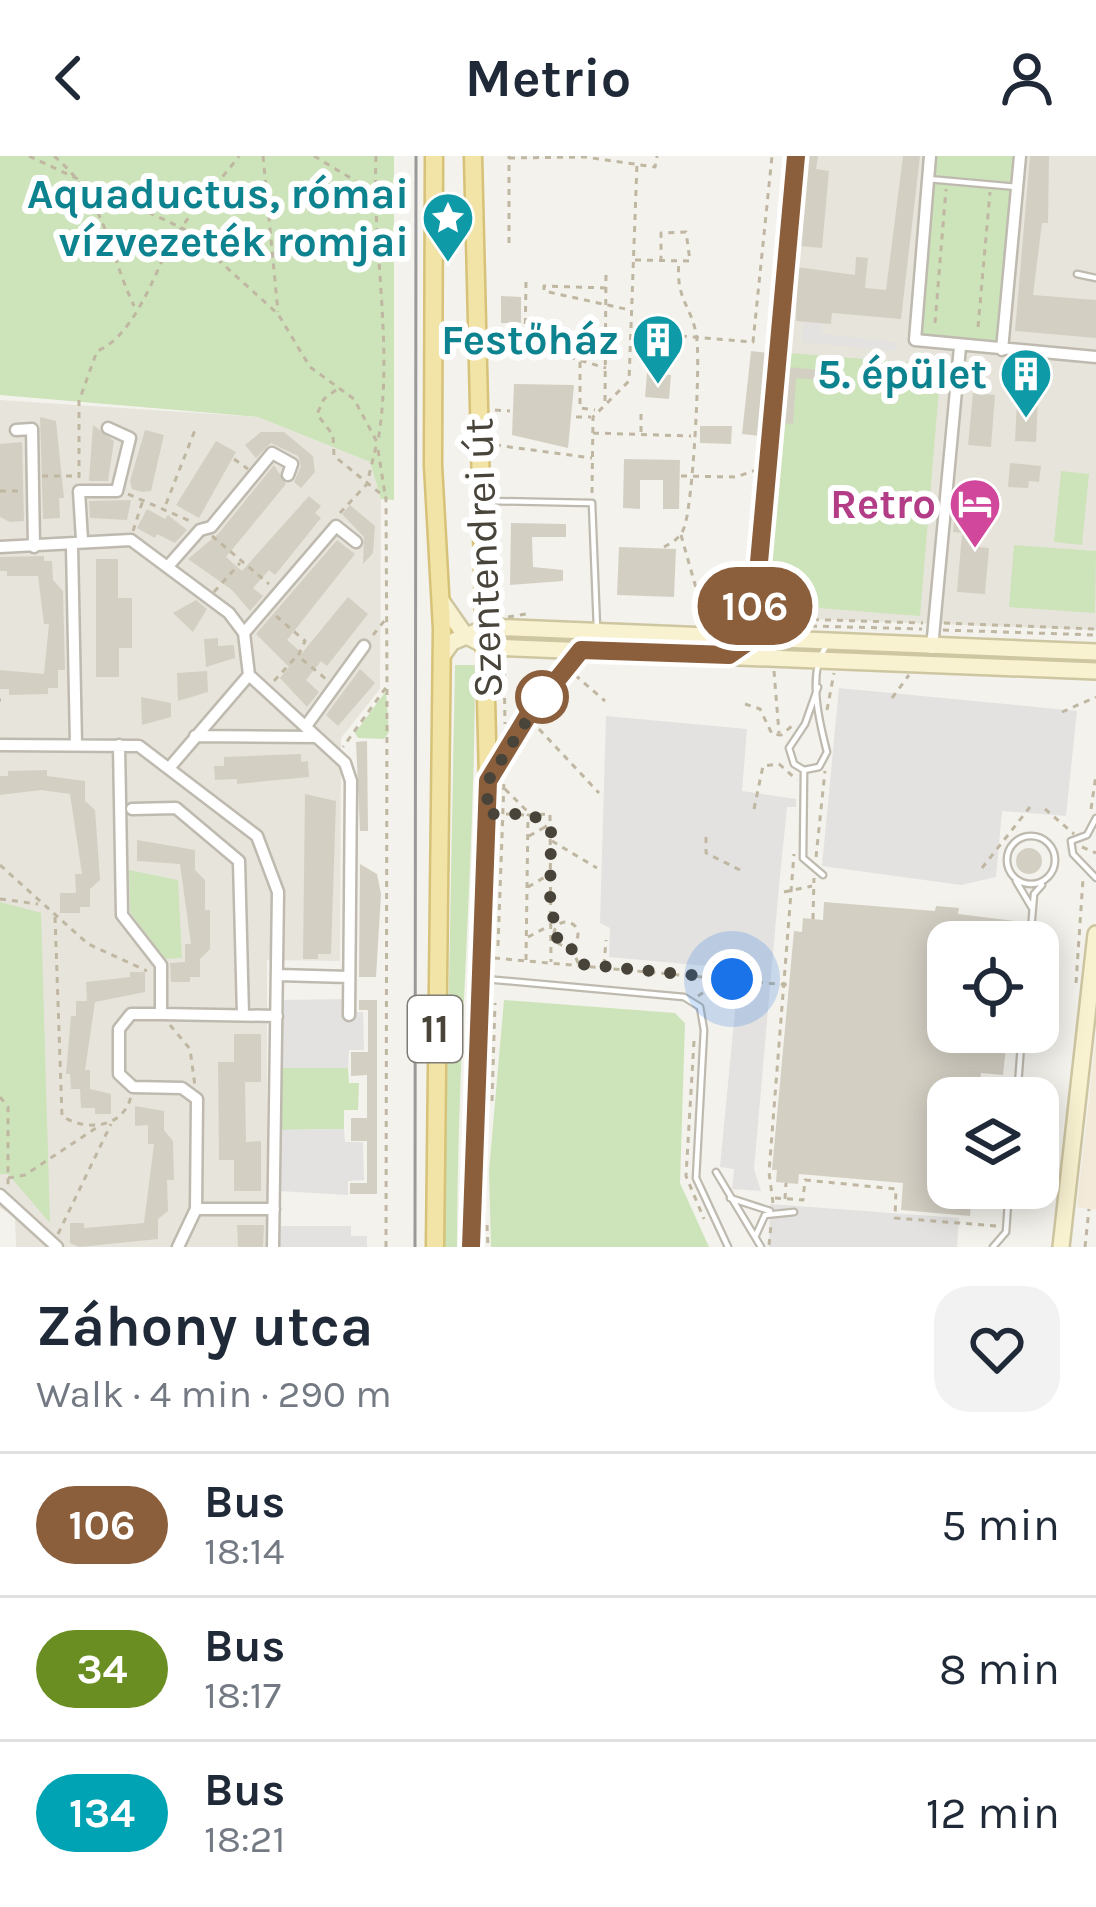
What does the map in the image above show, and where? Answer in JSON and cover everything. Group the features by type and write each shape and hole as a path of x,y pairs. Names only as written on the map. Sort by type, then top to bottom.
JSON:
{"main road":[{"name":"Szentendrei út","path":"434,156 434,466 442,602 435,1247"},
{"name":"Szentendrei út","path":"471,1247 487,814 496,784 472,306 472,156"},
{"path":"442,602 464,635 488,647 819,659 1096,652"},
{"path":"442,656 464,635 488,627 845,643 1096,671"},
{"path":"496,784 527,717 581,650"},
{"path":"1061,1247 1096,934"}],"street":[{"path":"758,656 752,639 796,156"},
{"path":"930,156 915,340 1096,357"},
{"path":"1002,350 1020,156"},
{"path":"932,655 960,346"},
{"path":"76,745 79,490 116,491 130,438 108,428"},
{"path":"16,430 32,429 34,547"},
{"path":"170,564 278,452 292,464 289,475"},
{"path":"244,633 336,526 356,542"},
{"path":"0,547 130,540 170,564 210,596 244,633 249,675 337,754 351,781 349,1015"},
{"path":"729,655 752,639"},
{"path":"306,726 364,646"},
{"path":"170,767 249,675"},
{"path":"195,736 316,736"},
{"path":"0,745 143,748 248,825 264,849 277,879 273,1247"},
{"path":"118,745 122,914 161,965 161,1014"},
{"path":"132,808 176,808 239,861 242,1015"},
{"path":"239,861 264,849"},
{"path":"278,975 350,977"},
{"path":"178,1247 196,1209 197,1100 182,1088 133,1087 119,1074 119,1029 131,1014 277,1016"},
{"path":"4,1197 56,1245"},
{"path":"196,1209 274,1209"}],"lane":[{"path":"928,179 1017,187"},
{"path":"1077,274 1096,278"},
{"path":"483,502 592,503 597,632"},
{"path":"787,641 808,648 819,659"},
{"path":"804,770 819,766 826,758 819,736 819,659 824,649 845,643"},
{"path":"818,687 788,754 804,770 803,858 823,875"},
{"path":"800,733 819,736"},
{"path":"1096,818 1087,835 1076,837 1073,854 1096,878"},
{"path":"1032,921 1033,909 1034,894 1055,865 1052,849 1033,836 1017,841 1008,854 1013,877 1033,909"},
{"path":"1013,877 1034,885 1047,878"},
{"path":"479,978 692,1000 704,1015 696,1178 727,1247"},
{"path":"716,1172 765,1247"},
{"path":"730,1198 772,1211 794,1212"},
{"path":"1005,1247 1008,1209"},
{"path":"755,1238 760,1219 772,1211"},
{"path":"993,1247 1006,1230"}],"path":[{"path":"29,156 184,229 278,314 310,367 354,399 377,442 386,498 386,1247"},
{"path":"54,156 104,215 118,270 135,308"},
{"path":"79,490 79,401 97,352 112,346 184,229 239,156"},
{"path":"263,156 278,314"},
{"path":"314,156 374,192"},
{"path":"336,526 338,512 367,484 377,442 383,368 376,156"},
{"path":"509,243 509,157 618,158 655,167 657,156"},
{"path":"631,332 754,343 772,156"},
{"path":"592,503 593,417 629,381 637,163"},
{"path":"934,323 947,181"},
{"path":"978,327 991,185"},
{"path":"634,260 690,261 686,232 661,232 661,260"},
{"path":"680,261 676,288 697,338 690,476 681,535 698,595"},
{"path":"605,403 606,271"},
{"path":"526,282 525,344 606,368"},
{"path":"606,287 544,286 544,291 632,311"},
{"path":"580,360 580,409 599,410"},
{"path":"337,389 323,399 317,414 333,435 334,456 386,498"},
{"path":"493,410 510,411"},
{"path":"641,411 641,434"},
{"path":"576,417 593,417"},
{"path":"166,506 195,430"},
{"path":"591,433 692,436"},
{"path":"494,445 592,458"},
{"path":"234,460 255,473"},
{"path":"681,476 736,477 759,470"},
{"path":"34,476 80,476"},
{"path":"0,491 35,492"},
{"path":"116,491 166,506 280,593"},
{"path":"130,540 143,499"},
{"path":"664,547 681,535"},
{"path":"210,596 241,562"},
{"path":"265,690 298,656 305,641 267,608"},
{"path":"364,646 385,620"},
{"path":"298,656 336,688"},
{"path":"779,735 774,665 788,666"},
{"path":"826,725 832,674 846,668"},
{"path":"890,670 912,671 892,698"},
{"path":"337,754 388,686"},
{"path":"1062,712 1096,697"},
{"path":"746,704 755,705"},
{"path":"755,705 767,731 779,735"},
{"path":"755,705 755,713"},
{"path":"527,717 599,793"},
{"path":"779,735 801,721"},
{"path":"813,919 825,770 832,760"},
{"path":"754,809 763,766 779,764 800,786"},
{"path":"1075,1000 1085,852 1096,775"},
{"path":"496,784 549,825"},
{"path":"982,868 1030,808"},
{"path":"1045,809 1076,837 1085,852"},
{"path":"487,814 550,814 551,959"},
{"path":"526,960 530,814"},
{"path":"527,837 549,825"},
{"path":"706,837 706,854 742,871"},
{"path":"551,840 597,868"},
{"path":"1085,852 1096,853"},
{"path":"765,1247 772,1211 769,1172 794,855"},
{"path":"0,865 88,944 138,970 161,973"},
{"path":"526,888 550,874"},
{"path":"784,892 814,886"},
{"path":"0,898 40,904"},
{"path":"550,913 558,924 551,959"},
{"path":"56,917 62,1116 75,1125 112,1122 128,1109 133,1087"},
{"path":"558,924 570,922 578,929 570,946"},
{"path":"526,938 550,925"},
{"path":"604,967 606,940"},
{"path":"557,942 570,946 579,964"},
{"path":"481,957 551,959 787,985"},
{"path":"692,1000 713,986 714,978"},
{"path":"161,1014 190,1049 197,1100"},
{"path":"697,1031 686,1176 711,1230"},
{"path":"0,1097 8,1107 4,1197"},
{"path":"56,1245 112,1122"},
{"path":"8,1178 25,1175 101,1125"},
{"path":"757,1175 769,1172"},
{"path":"773,1197 803,1200 805,1180 896,1189 895,1219 1006,1230"},
{"path":"785,1198 786,1183"},
{"path":"1085,1247 1089,1209"}],"shaded area":[{"path":"796,156 1096,156 1096,630 761,617"},
{"path":"804,321 822,323 821,334 896,342 895,351 802,342"},
{"path":"0,400 258,417 370,462 381,499 380,689 341,738 340,961 267,960 267,1247 16,1247 15,1217 0,1208"},
{"path":"839,688 1077,711 1066,816 1002,811 996,877 961,885 822,866"},
{"path":"606,716 747,729 742,791 796,799 796,807 787,807 779,886 754,1169 761,1191 732,1189 734,1169 720,1167 739,969 609,957 610,928 600,923"},
{"path":"352,999 352,1012 363,1012 364,1050 349,1050 348,1068 279,1068 280,1000"},
{"path":"1096,1036 1096,1210 1077,1207"},
{"path":"344,1129 345,1142 363,1142 364,1180 348,1181 348,1195 279,1191 279,1130"},
{"path":"770,1204 959,1218 957,1247 769,1247"},
{"path":"273,1226 351,1226 351,1236 367,1236 367,1247 273,1247"}],"green space":[{"path":"0,156 394,156 394,500 381,499 370,462 258,417 0,395"},
{"path":"936,156 1013,156 998,342 921,336"},
{"path":"788,353 941,365 920,616 768,604"},
{"path":"1061,471 1089,474 1082,545 1054,542"},
{"path":"1014,545 1096,551 1095,613 1009,607"},
{"path":"455,665 475,665 474,738 457,1247 444,1247"},
{"path":"386,691 389,732 384,739 358,738 355,733"},
{"path":"129,870 178,880 182,958 164,959 130,912"},
{"path":"0,902 41,913 50,1223 8,1174 0,1174"},
{"path":"504,1000 675,1013 685,1023 680,1183 709,1247 491,1247 489,1171"},
{"path":"279,1068 348,1068 349,1083 359,1083 358,1110 344,1110 344,1129 279,1130"}],"building":[{"path":"806,156 818,156 816,169 829,171 822,248 800,246"},
{"path":"903,156 920,156 901,319 832,313 831,324 796,321 797,267 855,275 856,257 868,258 865,288 886,290"},
{"path":"1030,156 1049,156 1048,223 1042,223 1033,295 1096,300 1096,338 1015,331"},
{"path":"501,296 521,297 521,323 501,323"},
{"path":"751,351 769,353 760,436 742,434"},
{"path":"787,367 821,370 820,380 796,378 793,424 782,423"},
{"name":"Festőház","path":"647,373 671,375 669,399 645,397"},
{"path":"514,384 574,385 568,448 512,435"},
{"path":"973,393 995,395 991,447 968,445"},
{"name":"5. épület","path":"1017,398 1038,399 1036,442 1015,441"},
{"path":"40,417 56,421 64,498 59,498 60,518 43,519"},
{"path":"93,425 114,441 108,481 89,481"},
{"path":"700,426 732,426 731,444 700,443"},
{"path":"145,430 164,435 151,491 142,492 132,489 130,481"},
{"path":"261,432 284,432 313,456 315,472 301,488 294,482 301,466 298,456 271,443 256,458 245,445"},
{"path":"216,441 236,452 199,518 176,505"},
{"path":"22,442 24,521 10,522 0,517 0,444"},
{"path":"624,459 680,460 679,509 663,509 663,480 640,480 640,509 623,508"},
{"path":"1010,463 1041,466 1039,482 1029,481 1028,488 1008,487"},
{"path":"274,465 286,484 226,557 242,571 309,496 321,506 315,513 321,518 275,575 269,570 253,588 263,596 250,611 232,590 188,559 219,533"},
{"path":"131,500 127,520 90,518 89,501"},
{"path":"956,502 983,503 979,547 989,548 985,594 957,592 962,533 953,532"},
{"path":"350,505 375,526 373,553 363,564 364,537 342,514"},
{"path":"147,509 165,519 168,515 187,530 175,543 157,534 155,538 137,528"},
{"path":"511,523 566,524 566,537 532,537 533,567 563,570 563,581 510,585"},
{"path":"337,540 355,554 287,640 302,653 348,597 368,614 327,666 321,661 306,680 319,692 307,707 280,678 289,667 256,634"},
{"path":"619,547 676,549 674,597 617,595"},
{"path":"44,556 44,561 52,561 53,580 63,591 65,670 58,670 58,688 48,688 48,694 9,695 9,689 0,689 0,670 44,674 49,624 44,624 38,576 7,576 7,571 0,571 0,557"},
{"path":"96,559 118,559 118,598 132,598 132,648 119,648 119,677 96,677"},
{"path":"196,600 207,609 193,632 173,613"},
{"path":"218,638 218,646 234,645 235,658 206,667 204,639"},
{"path":"360,669 375,683 338,726 326,715"},
{"path":"207,671 208,692 178,701 177,673"},
{"path":"141,697 171,703 171,717 142,725"},
{"path":"367,741 368,831 360,831 356,742"},
{"path":"301,754 301,762 308,761 309,777 237,784 237,779 215,780 214,766 224,766 224,757"},
{"path":"47,770 47,776 85,781 85,801 95,810 100,880 90,889 90,907 80,907 80,913 60,913 60,893 76,893 75,874 82,874 70,794 41,790 0,795 0,776 8,776 8,771"},
{"path":"305,794 336,801 331,954 318,954 318,959 303,959"},
{"path":"137,840 195,850 195,870 205,880 205,910 210,910 210,949 200,959 200,977 190,977 190,982 171,982 170,963 185,962 185,944 191,944 180,864 137,861"},
{"path":"1029,848 1042,861 1029,874 1016,861"},
{"path":"360,864 377,874 381,894 376,977 359,977"},
{"path":"824,902 935,911 936,906 959,908 958,914 1015,921 927,921 927,1053 1005,1053 1003,1075 927,1077 927,1209 970,1209 970,1216 901,1210 903,1183 799,1174 798,1184 776,1182 777,1170 772,1170 794,931 802,932 803,918 823,920"},
{"path":"130,972 145,972 145,992 95,1002 85,1070 90,1070 90,1089 111,1094 111,1114 95,1114 95,1108 81,1108 80,1089 71,1089 70,1074 66,1074 71,1016 76,1016 76,1001 87,1001 86,982 130,977"},
{"path":"359,1000 377,1000 377,1194 350,1194 350,1183 367,1183 367,1141 351,1141 351,1118 367,1118 367,1075 351,1076 351,1052 368,1052 368,1010 359,1010"},
{"path":"234,1034 261,1034 261,1082 245,1082 246,1142 261,1141 261,1191 234,1191 234,1160 219,1160 218,1062 234,1062"},
{"path":"135,1106 164,1111 164,1130 173,1141 174,1180 167,1180 168,1211 158,1219 158,1239 79,1247 70,1243 70,1223 84,1223 84,1228 144,1223 154,1144 148,1144 148,1125 135,1126"},
{"path":"237,1225 264,1225 263,1247 238,1247"}],"tram line":[{"path":"415,1247 416,156"}],"bus line":[{"name":"106","path":"471,1247 488,781 527,717 581,650 729,655 752,639 796,156"}],"place":[{"name":"Aquaductus, római vízvezeték romjai","path":"448,264"},
{"name":"Festőház","path":"658,386"},
{"name":"5. épület","path":"1026,420"},
{"name":"Retro","path":"975,550"}],"route":[{"path":"542,697 545,692 488,781 487,814 532,814 551,832 550,913 558,924 554,930 557,942 570,946 579,964 732,979"}]}
